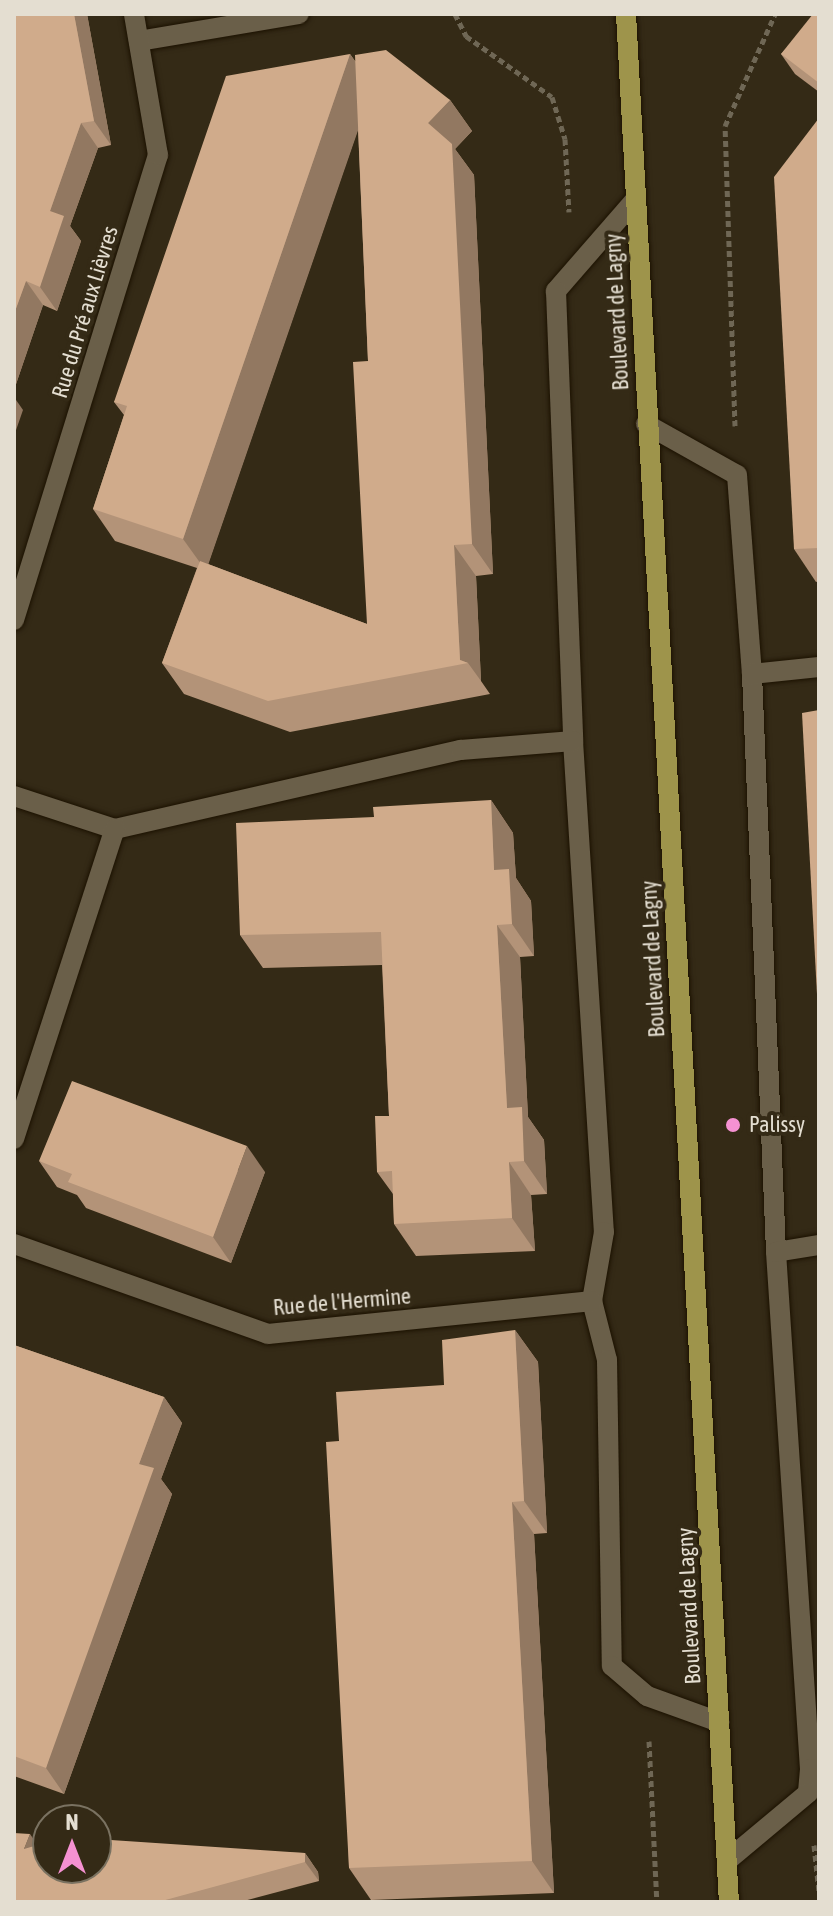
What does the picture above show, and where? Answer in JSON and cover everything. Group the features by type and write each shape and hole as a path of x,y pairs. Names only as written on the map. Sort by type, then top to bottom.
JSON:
{"main road":[{"name":"Boulevard de Lagny","path":"626,14 729,1902"}],"street":[{"name":"Rue du Pré aux Lièvres","path":"14,620 19,590 158,155 134,14"},
{"path":"139,41 299,14"},
{"path":"635,200 556,291 573,741 604,1232 592,1301 607,1360 612,1666 647,1696 719,1722"},
{"path":"646,424 737,475 752,674 776,1252 810,1769 808,1793 729,1859"},
{"path":"752,674 819,667"},
{"path":"14,796 115,829 461,750 573,741"},
{"path":"14,1139 115,829"},
{"name":"Rue de l'Hermine","path":"14,1244 268,1334 592,1301"},
{"path":"776,1252 819,1245"}],"path":[{"path":"455,14 466,36 552,97 565,139 572,274"},
{"path":"737,475 725,126 775,14"},
{"path":"647,1696 657,1902"}],"building":[{"path":"14,14 74,14 94,121 81,123 50,211 64,216 40,287 26,281 14,314"},
{"path":"813,14 819,14 819,83 781,54"},
{"path":"386,50 450,100 428,123 452,144 472,544 454,545 460,660 468,663 268,701 162,663 200,561 367,624 353,362 368,361 355,55"},
{"path":"350,54 183,539 93,509 127,406 114,402 226,76"},
{"path":"819,118 819,548 794,549 774,177"},
{"path":"819,710 819,1032 802,713"},
{"path":"491,800 494,870 509,869 512,924 497,925 507,1108 522,1107 524,1161 509,1162 512,1218 394,1224 392,1171 377,1172 375,1116 389,1116 381,932 240,935 236,823 374,817 373,807"},
{"path":"72,1081 247,1146 213,1237 68,1182 72,1174 39,1161"},
{"path":"515,1330 524,1501 512,1502 532,1861 349,1868 326,1442 339,1441 336,1392 444,1385 442,1340"},
{"path":"14,1345 164,1397 139,1464 154,1468 46,1768 14,1756"},
{"path":"14,1833 30,1834 24,1849 32,1847 32,1884 112,1884 112,1840 305,1853 305,1862 158,1902 14,1902"}],"place":[{"name":"Palissy","path":"733,1125"}]}
